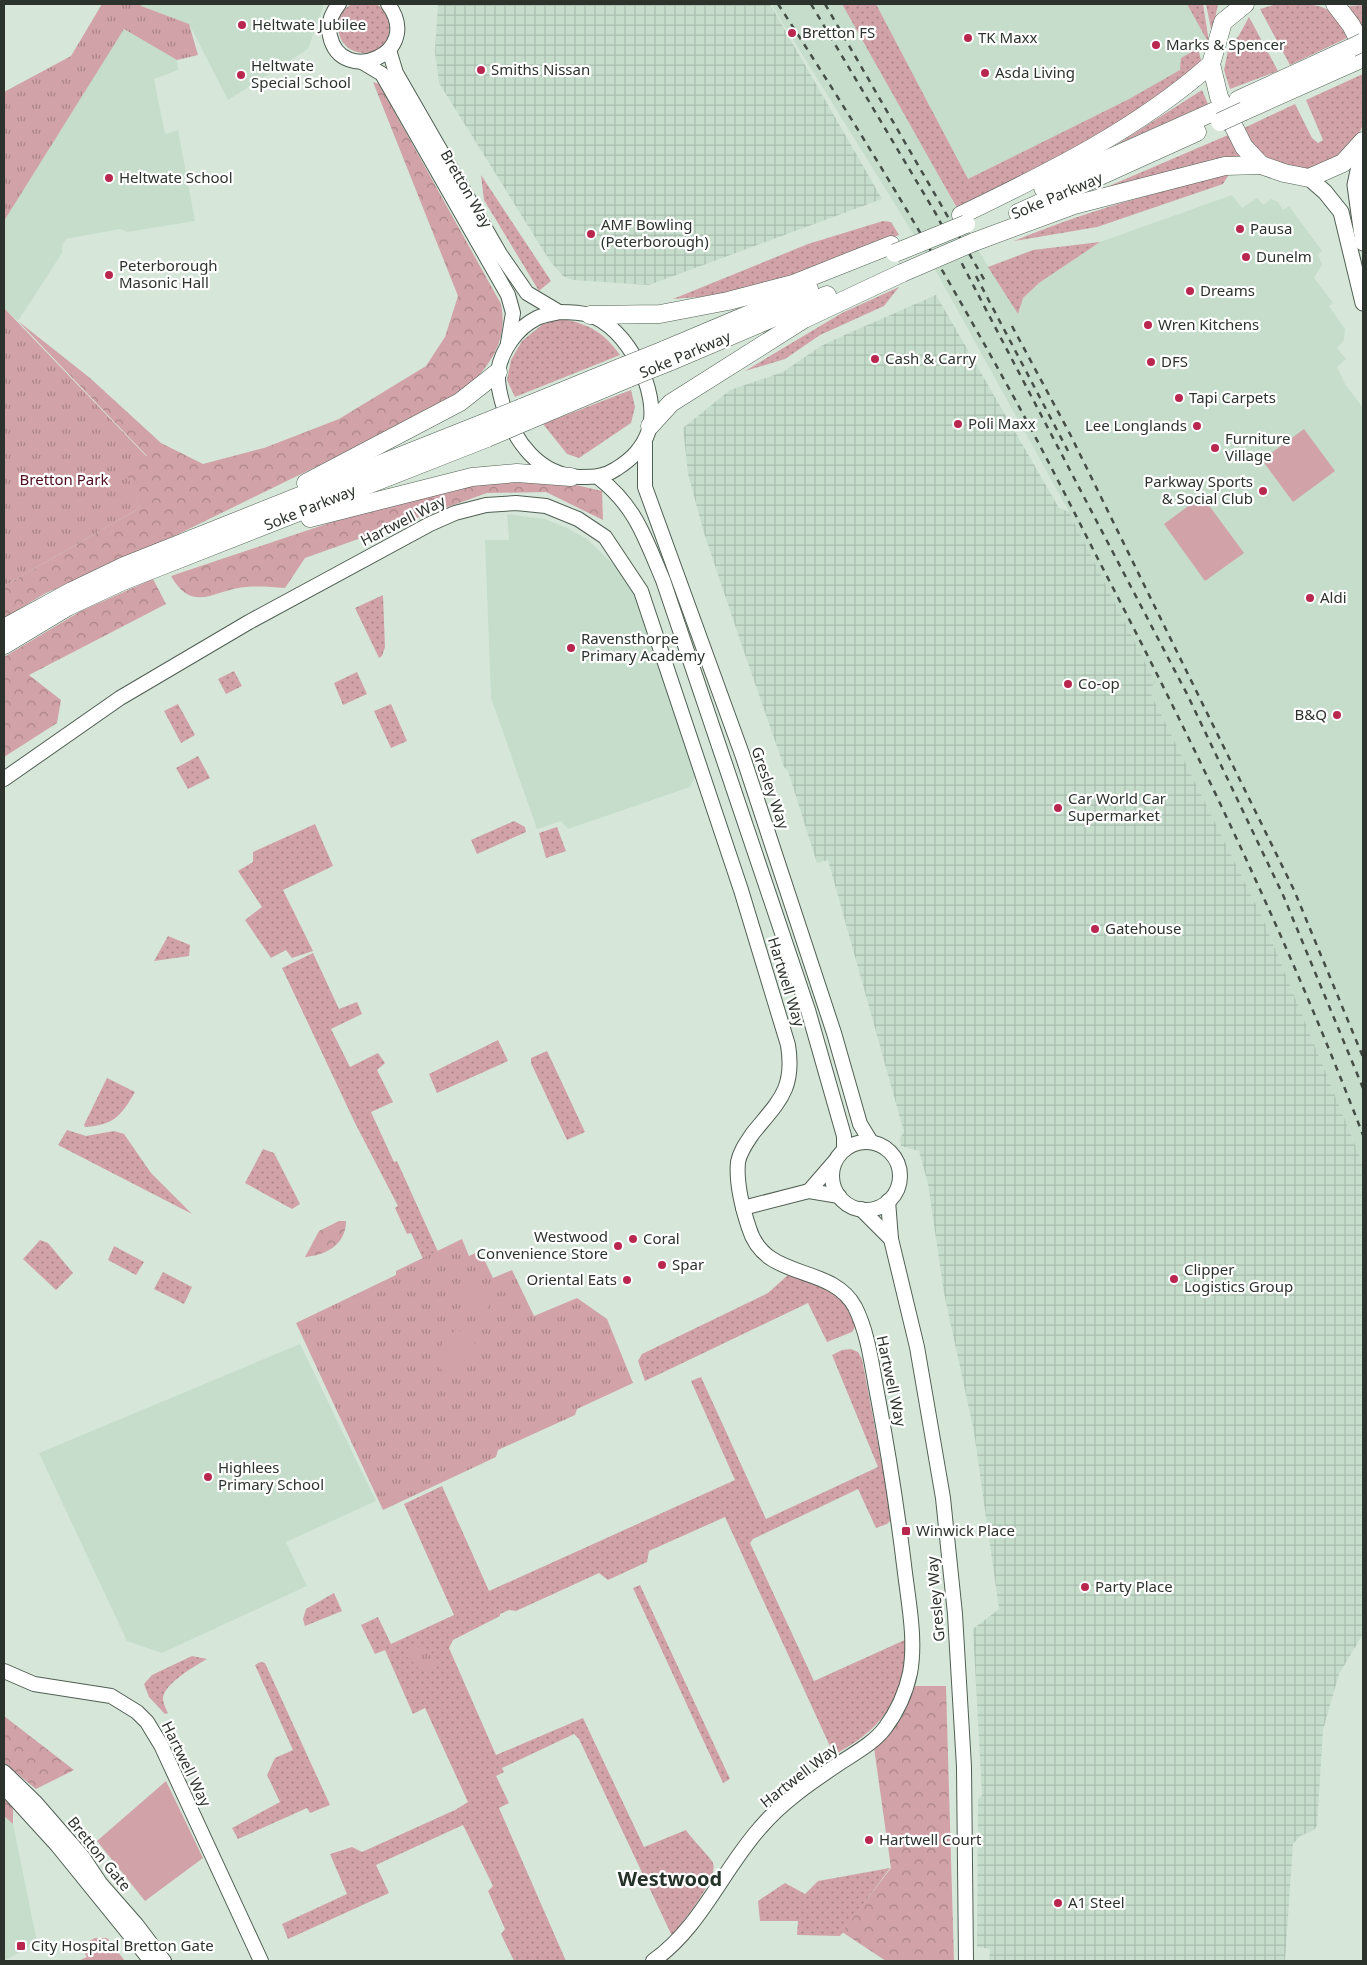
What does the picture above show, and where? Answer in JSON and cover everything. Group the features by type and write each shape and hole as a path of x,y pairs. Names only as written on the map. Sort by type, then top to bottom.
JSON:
{"highway":[{"path":"1224,4 1223,22 1212,64 1219,97 1244,147 1261,165"},
{"path":"1223,22 1246,4"},
{"path":"1335,4 1351,25 1360,51"},
{"name":"Soke Parkway","path":"968,228 1096,179 1218,116 1360,51"},
{"path":"650,426 671,403 897,259 968,228 1191,82 1212,64"},
{"path":"590,315 660,314 728,301 897,259 968,228 1015,225 1082,202 1225,166 1261,165 1284,174 1309,178 1343,163 1363,141"},
{"name":"Soke Parkway","path":"4,645 67,607 107,588 232,539 524,414 897,259"},
{"path":"212,532 460,402 498,372"},
{"name":"Soke Parkway","path":"4,628 72,591 124,566 484,431"},
{"path":"232,539 472,477 517,473 572,477"}],"main road":[{"path":"1363,147 1355,185 1363,243"},
{"path":"1309,178 1325,192 1340,212 1363,303"}],"street":[{"path":"362,62 372,61 389,50 397,32 397,23 388,4"},
{"name":"Bretton Way","path":"335,6 329,28 334,44 345,56 362,62 382,74 508,295 513,313 508,346"},
{"name":"Bretton Way","path":"389,50 396,72 500,254 526,293 559,312"},
{"path":"559,312 590,315 617,333 633,352 645,377 650,400 650,426 645,443 628,461 599,478 572,477 541,464 519,441 507,418 500,394 498,372 508,346 520,329 538,318 559,312"},
{"name":"Gresley Way","path":"645,443 645,487 755,795 834,1033 860,1124 871,1142"},
{"path":"599,478 616,490 634,513 663,580 808,1010 844,1136 844,1150"},
{"name":"Hartwell Way","path":"4,779 120,698 249,622 438,520 455,513 486,505 516,503 546,506 578,519 605,537 641,591 741,890 788,1045 791,1064 790,1081 776,1104 745,1144 738,1160 738,1182 743,1208 754,1242 762,1252 782,1266 839,1288 854,1306 866,1338 886,1436 912,1629 911,1666 899,1705 884,1729 868,1744 799,1792 762,1825 730,1866 696,1920 677,1943 653,1961"},
{"path":"809,1191 844,1150 854,1144 871,1142 889,1150 899,1168 898,1187 888,1201 871,1209 861,1209"},
{"path":"836,1161 832,1179 839,1196 845,1202 861,1209 891,1239"},
{"path":"743,1208 809,1191 839,1196"},
{"name":"Gresley Way","path":"888,1201 891,1239 917,1348 942,1498 950,1566 964,1767 966,1961"},
{"name":"Hartwell Way","path":"4,1672 34,1684 111,1696 137,1712 146,1722 161,1745 261,1961"},
{"name":"Bretton Gate","path":"4,1772 36,1802 82,1856 100,1883 136,1924 164,1961"},
{"name":"Bretton Gate","path":"4,1787 57,1845 151,1961"}],"shaded area":[{"name":"Heltwate Special School","path":"142,4 320,4 323,7 308,49 228,100 189,24 141,6"},
{"path":"438,4 770,4 882,199 649,285 573,280 563,276 550,261 439,83 435,52"},
{"path":"771,4 842,4 924,145 975,245 1018,314 1023,298 1039,283 1100,242 1232,195 1242,208 1257,198 1263,205 1271,199 1278,202 1283,210 1289,206 1322,251 1318,255 1322,265 1314,278 1333,303 1329,306 1345,329 1344,340 1337,348 1346,359 1337,367 1345,384 1363,408 1363,1164 1263,919 1149,690 1155,682 1069,512 932,264"},
{"path":"876,4 1187,4 1208,42 1181,58 1181,70 1129,99 968,179"},
{"name":"Heltwate School","path":"124,28 177,60 178,70 154,79 165,134 178,130 195,221 127,232 120,229 66,239 62,245 62,253 18,321 4,308 4,221"},
{"path":"936,295 1059,508 1069,512 1155,682 1149,690 1263,919 1363,1164 1363,1634 1339,1674 1323,1730 1317,1826 1314,1830 1300,1836 1293,1844 1285,1961 989,1961 990,1949 977,1947 978,1799 982,1795 973,1629 999,1609 974,1432 944,1293 928,1184 919,1151 901,1146 900,1138 904,1132 828,860 817,863 788,771 784,767 704,533 688,474 683,428 730,390 783,372 821,346"},
{"name":"Ravensthorpe Primary Academy","path":"507,514 545,519 565,527 587,539 617,568 636,598 695,777 690,787 568,829 561,821 537,829 491,698 485,540 509,540"},
{"name":"Highlees Primary School","path":"300,1344 376,1501 286,1542 307,1586 162,1653 127,1641 39,1453"},
{"path":"4,1816 13,1824 37,1942 4,1961"}],"green space":[{"path":"359,1 369,1 383,8 390,22 390,32 383,46 369,53 359,53 349,49 342,42 338,32 338,22 342,12 349,5"},
{"path":"102,4 142,4 141,6 189,24 198,55 177,60 124,29 4,221 4,92 71,56"},
{"path":"842,4 876,4 968,179 1129,99 1180,70 1181,58 1198,48 1201,60 1192,72 1161,97 1058,162 957,208"},
{"path":"1187,4 1203,4 1209,42 1208,42"},
{"path":"1206,4 1218,4 1212,34"},
{"path":"1277,4 1310,4 1327,9 1340,20 1347,38 1290,65 1260,9"},
{"path":"1363,5 1363,33 1349,6"},
{"path":"1249,17 1278,71 1230,89 1224,70 1230,41 1238,37"},
{"path":"1363,74 1365,109 1362,127 1351,145 1337,158 1321,166 1303,169 1286,166 1269,158 1255,146 1244,128 1295,104 1312,138 1318,143 1323,140 1306,100"},
{"path":"373,82 379,84 501,304 502,332 487,366 461,396 160,543 46,593 4,618 4,586 140,508 124,469 147,456 18,321 90,378 161,443 203,464 264,448 339,419 426,366 445,337 458,296"},
{"path":"1202,90 1208,104 1116,145"},
{"path":"1228,135 1242,158 1093,193"},
{"path":"1229,174 1223,184 1097,227 1014,241 1094,212"},
{"path":"481,175 551,281 539,291 484,200"},
{"path":"883,221 891,222 899,235 796,276 711,296 673,299 808,244"},
{"path":"1100,242 1039,283 1023,298 1018,314 988,267 1033,250"},
{"path":"899,287 884,306 820,335 785,359 745,371 842,313"},
{"name":"Bretton Park","path":"4,308 147,457 125,469 140,508 4,586"},
{"path":"562,319 581,324 596,331 620,355 515,397 507,380 511,360 522,341 543,324"},
{"path":"631,390 635,407 631,423 579,458 567,454 543,424"},
{"path":"1304,429 1335,471 1293,502 1262,460"},
{"path":"549,479 602,491 603,520 546,492 487,493 305,558 285,588 246,587 205,597 196,597 179,588 171,576 374,508 462,483"},
{"path":"1202,496 1244,553 1205,581 1164,524"},
{"path":"153,579 166,604 29,675 61,700 57,723 4,757 4,657 81,611"},
{"path":"383,595 385,647 382,656 379,658 355,608"},
{"path":"234,671 242,686 226,694 218,679"},
{"path":"357,672 367,694 343,705 334,683"},
{"path":"178,704 195,735 181,743 164,711"},
{"path":"391,704 407,741 391,748 374,711"},
{"path":"198,756 210,778 188,789 176,768"},
{"path":"514,821 525,827 526,832 477,854 471,840"},
{"path":"315,824 333,866 283,890 313,951 292,958 286,950 271,958 245,920 262,907 238,871 253,862 253,852"},
{"path":"557,827 566,851 546,858 539,833"},
{"path":"168,936 190,945 189,956 154,961"},
{"path":"313,953 339,1009 357,1002 362,1014 331,1029 350,1067 378,1053 385,1063 377,1070 393,1102 371,1112 394,1162 397,1161 439,1254 424,1261 411,1233 407,1234 395,1208 398,1206 355,1123 282,968"},
{"path":"498,1040 508,1061 437,1093 429,1074"},
{"path":"547,1051 585,1132 567,1140 531,1063 531,1058"},
{"path":"107,1078 135,1092 116,1118 103,1124 85,1127 84,1125"},
{"path":"67,1130 86,1136 114,1131 124,1134 151,1173 192,1214 58,1145"},
{"path":"263,1149 274,1153 300,1204 292,1209 245,1183"},
{"path":"339,1221 346,1221 343,1236 339,1242 328,1251 305,1257 319,1231"},
{"path":"462,1239 469,1256 480,1251 493,1278 512,1270 534,1316 577,1298 607,1319 633,1383 577,1409 575,1415 498,1450 496,1457 383,1510 296,1323 396,1275 396,1271"},
{"path":"40,1240 48,1243 73,1273 56,1290 23,1259"},
{"path":"114,1246 144,1262 136,1275 108,1260"},
{"path":"163,1272 192,1287 184,1304 154,1289"},
{"path":"788,1275 793,1275 823,1287 840,1298 851,1315 855,1327 852,1332 827,1342 808,1303 645,1381 638,1361 642,1354 768,1293"},
{"path":"466,1277 492,1303 478,1317 453,1291"},
{"path":"457,1328 478,1346 450,1377 430,1359"},
{"path":"851,1349 858,1352 862,1359 882,1465 885,1464 893,1518 887,1524 876,1528 858,1489 753,1539 750,1543 814,1681 907,1639 905,1660 896,1694 889,1709 879,1721 867,1733 834,1755 725,1517 649,1551 647,1562 608,1580 599,1573 516,1611 509,1610 500,1614 500,1616 453,1640 449,1648 496,1755 583,1718 644,1847 686,1830 712,1861 713,1870 705,1890 672,1936 579,1739 574,1734 502,1768 504,1772 496,1776 509,1803 499,1808 566,1961 514,1961 501,1934 505,1929 488,1891 493,1886 463,1825 376,1865 389,1893 288,1939 282,1924 347,1894 330,1854 352,1847 362,1852 455,1810 468,1802 425,1708 413,1714 385,1650 375,1654 361,1625 378,1617 391,1644 454,1615 404,1504 442,1486 489,1591 735,1480 691,1381 701,1377 766,1519 878,1467 832,1355 842,1350"},
{"path":"640,1585 730,1779 723,1783 633,1588"},
{"path":"334,1593 342,1611 305,1626 303,1619 306,1609"},
{"path":"417,1647 424,1650 434,1661 437,1668 432,1672 427,1673 420,1670 406,1656 408,1650"},
{"path":"192,1656 207,1659 181,1675 169,1687 163,1698 168,1713 165,1714 149,1697 144,1684 152,1675"},
{"path":"260,1662 265,1663 330,1805 310,1813 307,1808 238,1839 232,1828 280,1802 267,1775 275,1758 293,1750 255,1665"},
{"path":"915,1686 946,1686 954,1961 886,1961 842,1932 891,1868 874,1748 902,1717"},
{"path":"4,1716 74,1770 36,1789 4,1763"},
{"path":"166,1781 203,1858 145,1901 97,1841"},
{"path":"4,1798 13,1806 13,1824 4,1816"},
{"path":"890,1868 840,1936 797,1935 798,1921 760,1921 758,1901 785,1883 805,1894 818,1881"},
{"path":"95,1938 107,1938 125,1961 79,1961 87,1957 80,1946"},
{"path":"106,1948 113,1961 79,1961"}],"railway":[{"path":"778,4 928,246 1056,476 1170,700 1239,843 1272,915 1363,1135"},
{"path":"811,4 936,214 1187,694 1283,895 1363,1088"},
{"path":"825,4 985,281"},
{"path":"976,276 1068,451"},
{"path":"1012,326 1070,434 1294,890 1363,1057"}],"place":[{"name":"Heltwate Jubilee","path":"242,25"},
{"name":"Bretton FS","path":"792,33"},
{"name":"TK Maxx","path":"968,38"},
{"name":"Marks & Spencer","path":"1156,45"},
{"name":"Smiths Nissan","path":"481,70"},
{"name":"Asda Living","path":"985,73"},
{"name":"Heltwate Special School","path":"241,75"},
{"name":"Heltwate School","path":"109,178"},
{"name":"Pausa","path":"1240,229"},
{"name":"AMF Bowling (Peterborough)","path":"591,234"},
{"name":"Dunelm","path":"1246,257"},
{"name":"Peterborough Masonic Hall","path":"109,275"},
{"name":"Dreams","path":"1190,291"},
{"name":"Wren Kitchens","path":"1148,325"},
{"name":"Cash & Carry","path":"875,359"},
{"name":"DFS","path":"1151,362"},
{"name":"Tapi Carpets","path":"1179,398"},
{"name":"Poli Maxx","path":"958,424"},
{"name":"Lee Longlands","path":"1197,426"},
{"name":"Furniture Village","path":"1215,448"},
{"name":"Parkway Sports & Social Club","path":"1263,491"},
{"name":"Aldi","path":"1310,598"},
{"name":"Ravensthorpe Primary Academy","path":"571,648"},
{"name":"Co-op","path":"1068,684"},
{"name":"B&Q","path":"1337,715"},
{"name":"Car World Car Supermarket","path":"1058,808"},
{"name":"Gatehouse","path":"1095,929"},
{"name":"Coral","path":"633,1239"},
{"name":"Westwood Convenience Store","path":"618,1246"},
{"name":"Spar","path":"662,1265"},
{"name":"Clipper Logistics Group","path":"1174,1279"},
{"name":"Oriental Eats","path":"627,1280"},
{"name":"Highlees Primary School","path":"208,1477"},
{"name":"Winwick Place","path":"906,1531"},
{"name":"Party Place","path":"1085,1587"},
{"name":"Hartwell Court","path":"869,1840"},
{"name":"A1 Steel","path":"1058,1903"},
{"name":"City Hospital Bretton Gate","path":"21,1946"}],"district":[{"name":"Westwood","path":"670,1879"}]}
